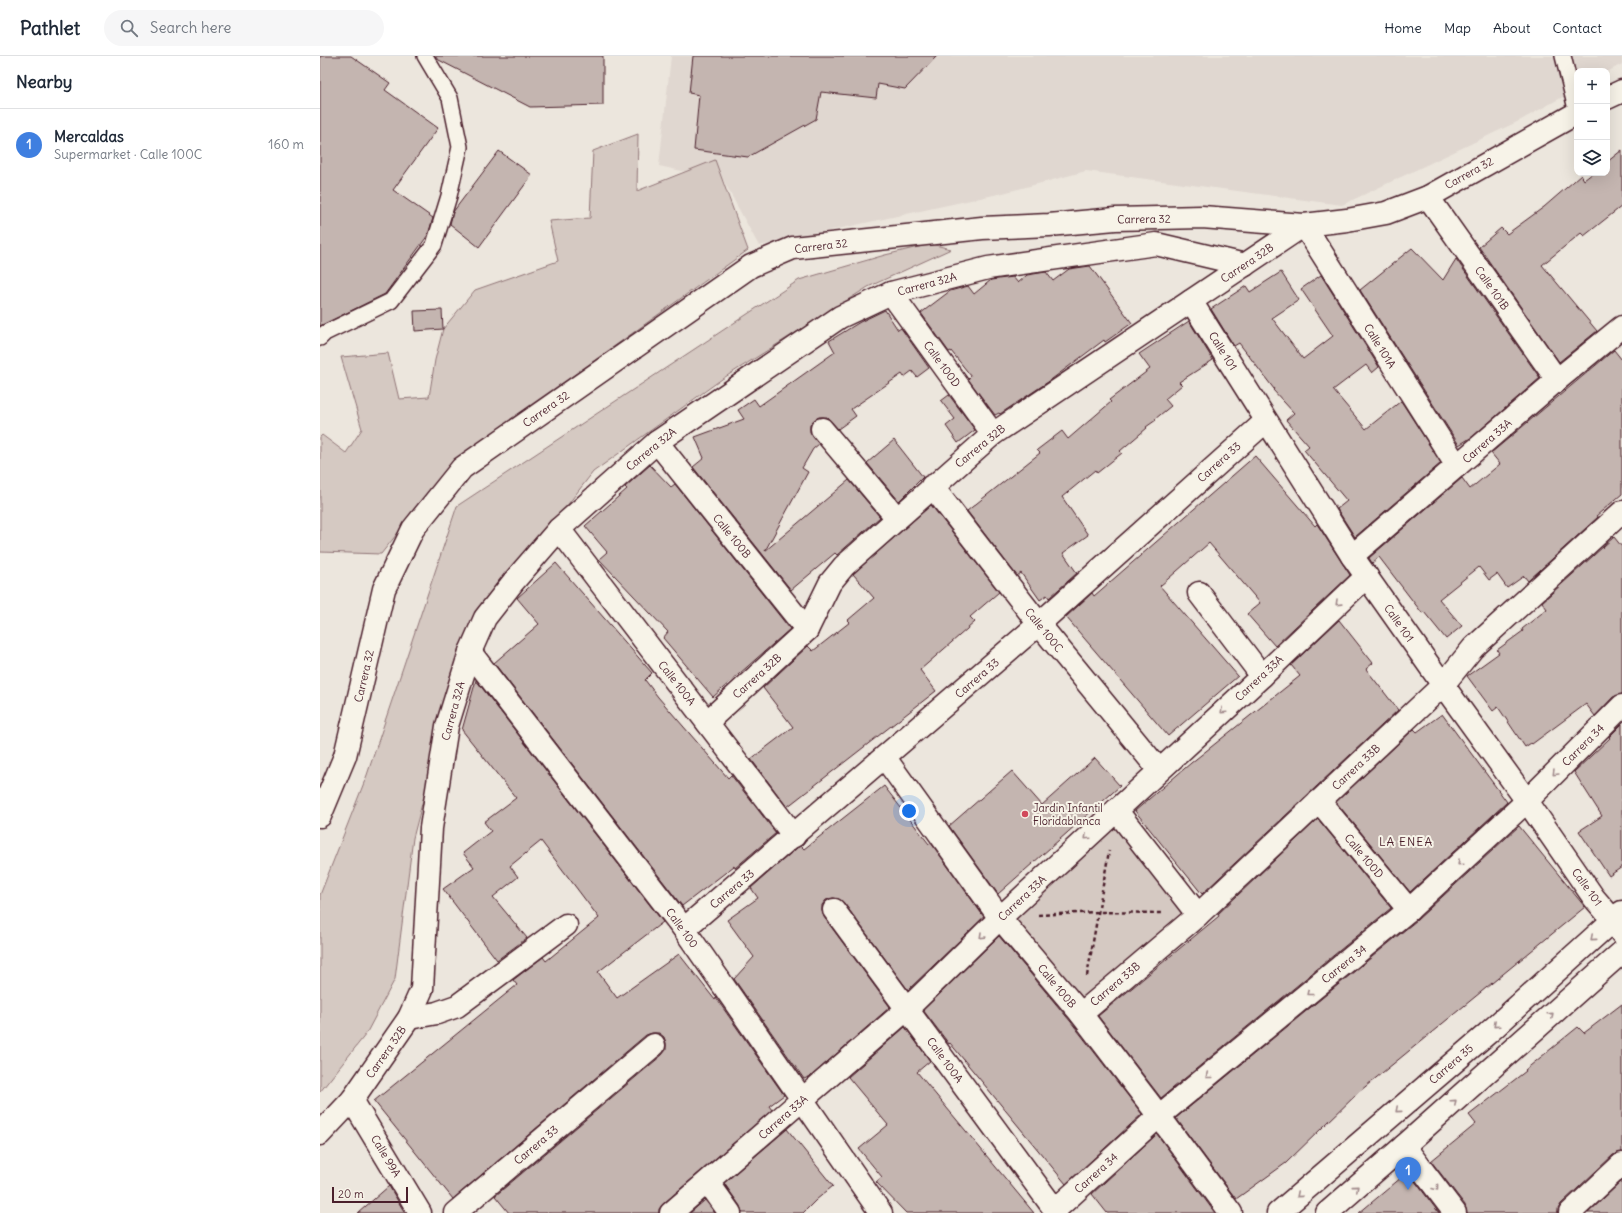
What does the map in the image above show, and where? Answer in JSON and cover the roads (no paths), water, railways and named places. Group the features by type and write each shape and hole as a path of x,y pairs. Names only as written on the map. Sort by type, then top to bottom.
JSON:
{"street":[{"path":"1610,97 1622,91"},
{"name":"Carrera 32","path":"320,816 345,756 384,589 413,529 462,468 750,266 793,248 982,228 1049,225 1115,219 1202,217 1304,226 1386,213 1428,196 1574,115"},
{"name":"Calle 101B","path":"1428,196 1557,380"},
{"name":"Carrera 32B","path":"706,722 807,630 830,583 839,572 932,486 993,434 1304,226"},
{"name":"Calle 101A","path":"1304,226 1457,466"},
{"name":"Carrera 32A","path":"409,1018 422,989 430,828 447,726 470,652 485,618 514,581 559,530 656,442 840,317 891,293 988,268 1156,244 1245,265"},
{"name":"Calle 100D","path":"891,293 993,434"},
{"name":"Calle 101","path":"1191,301 1352,556 1527,801 1594,898 1619,922"},
{"name":"Carrera 33A","path":"1352,556 1557,380 1622,327"},
{"name":"Carrera 33","path":"684,929 885,758 1039,624 1266,421"},
{"path":"822,429 897,518"},
{"name":"Calle 100B","path":"656,442 807,630"},
{"name":"Calle 100C","path":"932,486 1039,624 1159,770"},
{"name":"Carrera 33B","path":"1081,1014 1198,914 1319,802 1443,685 1473,648 1622,512"},
{"name":"Calle 100A","path":"559,530 794,836"},
{"name":"Carrera 33A","path":"671,1213 907,1009 1000,918 1262,676 1367,576"},
{"path":"1198,593 1262,676"},
{"name":"Calle 100","path":"470,652 684,929 881,1213"},
{"name":"Carrera 34","path":"1055,1210 1159,1116 1410,910 1527,801 1622,706"},
{"name":"Calle 100B","path":"885,758 1000,918 1081,1014 1231,1213"},
{"name":"Calle 100D","path":"1319,802 1410,910"},
{"path":"1116,810 1198,914"},
{"name":"Calle 100A","path":"834,910 1055,1210"},
{"name":"Carrera 35","path":"1278,1213 1488,1032 1619,922"},
{"name":"Carrera 32B","path":"320,1134 352,1100 409,1018 437,1014 457,1006 566,926"},
{"path":"1327,1213 1622,952"},
{"name":"Carrera 33","path":"455,1213 654,1045"},
{"name":"Calle 99A","path":"352,1100 420,1213"},
{"path":"1404,1146 1455,1213"},
{"path":"1570,1213 1622,1164"},
{"path":"708,1182 730,1213"}],"lane":[{"path":"320,338 325,333 391,301 434,245 449,196 460,147 450,98 425,56"},
{"path":"1563,56 1575,104"}],"place":[{"name":"Jardin Infantil Floridablanca","path":"1025,814"},
{"name":"Mercaldas","path":"1408,1190"}],"district":[{"name":"LA ENEA","path":"1406,841"}]}
